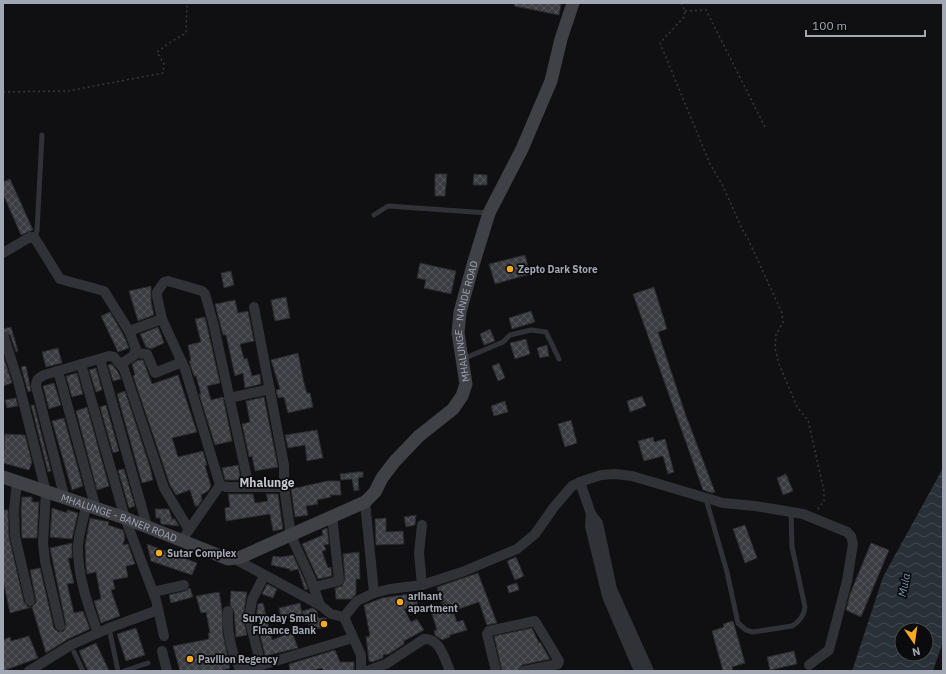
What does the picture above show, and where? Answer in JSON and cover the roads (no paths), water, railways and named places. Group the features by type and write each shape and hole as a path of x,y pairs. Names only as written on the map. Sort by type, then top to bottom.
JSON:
{"main road":[{"name":"MHALUNGE - NANDE ROAD","path":"235,559 365,502 375,492 382,478 395,461 419,436 453,409 462,396 466,384 461,360 458,333 460,312 489,213 522,149 552,81 561,39 573,3"},
{"name":"MHALUNGE - BANER ROAD","path":"3,477 147,526 185,535 224,558 235,559"}],"street":[{"path":"3,253 34,237 60,279 104,291 129,330 136,349 135,353"},
{"path":"220,486 182,362 162,319 157,292 164,282 168,281 202,291 205,294 213,322 248,487"},
{"path":"254,307 284,465 284,487 290,536 314,587 320,605"},
{"path":"129,330 162,319"},
{"path":"4,337 18,381 46,492 43,543 45,562 60,626"},
{"path":"121,364 135,353 147,354 155,373 182,362"},
{"path":"65,499 36,386 39,377 100,358 109,356 114,357 121,364 164,488 185,535"},
{"path":"100,358 147,526"},
{"path":"81,364 125,518 153,592 164,636"},
{"path":"58,371 91,507 78,544 79,557 89,606 98,632"},
{"path":"229,398 270,389"},
{"path":"344,617 357,601 374,593 390,589 422,586 462,572 517,549 535,534 554,507 572,486 600,475 615,474 644,480 723,503 791,511 813,517 847,532 851,536 853,544 848,581 829,650 809,665"},
{"path":"17,482 14,510 15,536 30,602"},
{"path":"580,482 591,514 598,524 612,589 649,671"},
{"path":"220,486 284,487"},
{"path":"185,535 220,486"},
{"path":"365,502 374,593"},
{"path":"591,514 590,526 607,596 639,671"},
{"path":"314,587 338,581 339,579 332,516"},
{"path":"422,525 419,553 422,586"},
{"path":"235,559 320,605 330,614 344,617"},
{"path":"261,665 249,618 252,600 264,576"},
{"path":"153,592 184,585"},
{"path":"29,671 71,645 98,632 158,610"},
{"path":"228,610 228,624 233,654 241,671 353,638"},
{"path":"344,617 361,655 361,671"},
{"path":"496,671 487,634 489,631 535,621 559,661 558,664 524,671"},
{"path":"367,671 386,667 424,639 430,639 438,644 450,671"},
{"path":"162,651 167,671"}],"lane":[{"path":"34,237 37,231 42,135"},
{"path":"374,215 388,206 489,213"},
{"path":"461,360 503,342 510,335 531,330 546,332 559,359"},
{"path":"706,498 727,572 738,623 746,630 753,632 792,626 797,623 804,614 805,607 792,547 791,511"},
{"path":"109,628 118,671"},
{"path":"74,652 83,671"},
{"path":"124,671 148,663"}],"water":[{"name":"Mula","path":"943,468 943,642 933,671 852,671 883,577"}],"place":[{"name":"Zepto Dark Store","path":"510,269"},
{"name":"Sutar Complex","path":"159,553"},
{"name":"arihant apartment","path":"400,602"},
{"name":"Suryoday Small Finance Bank","path":"324,624"},
{"name":"Pavilion Regency","path":"190,659"}],"district":[{"name":"Mhalunge","path":"267,483"}]}
